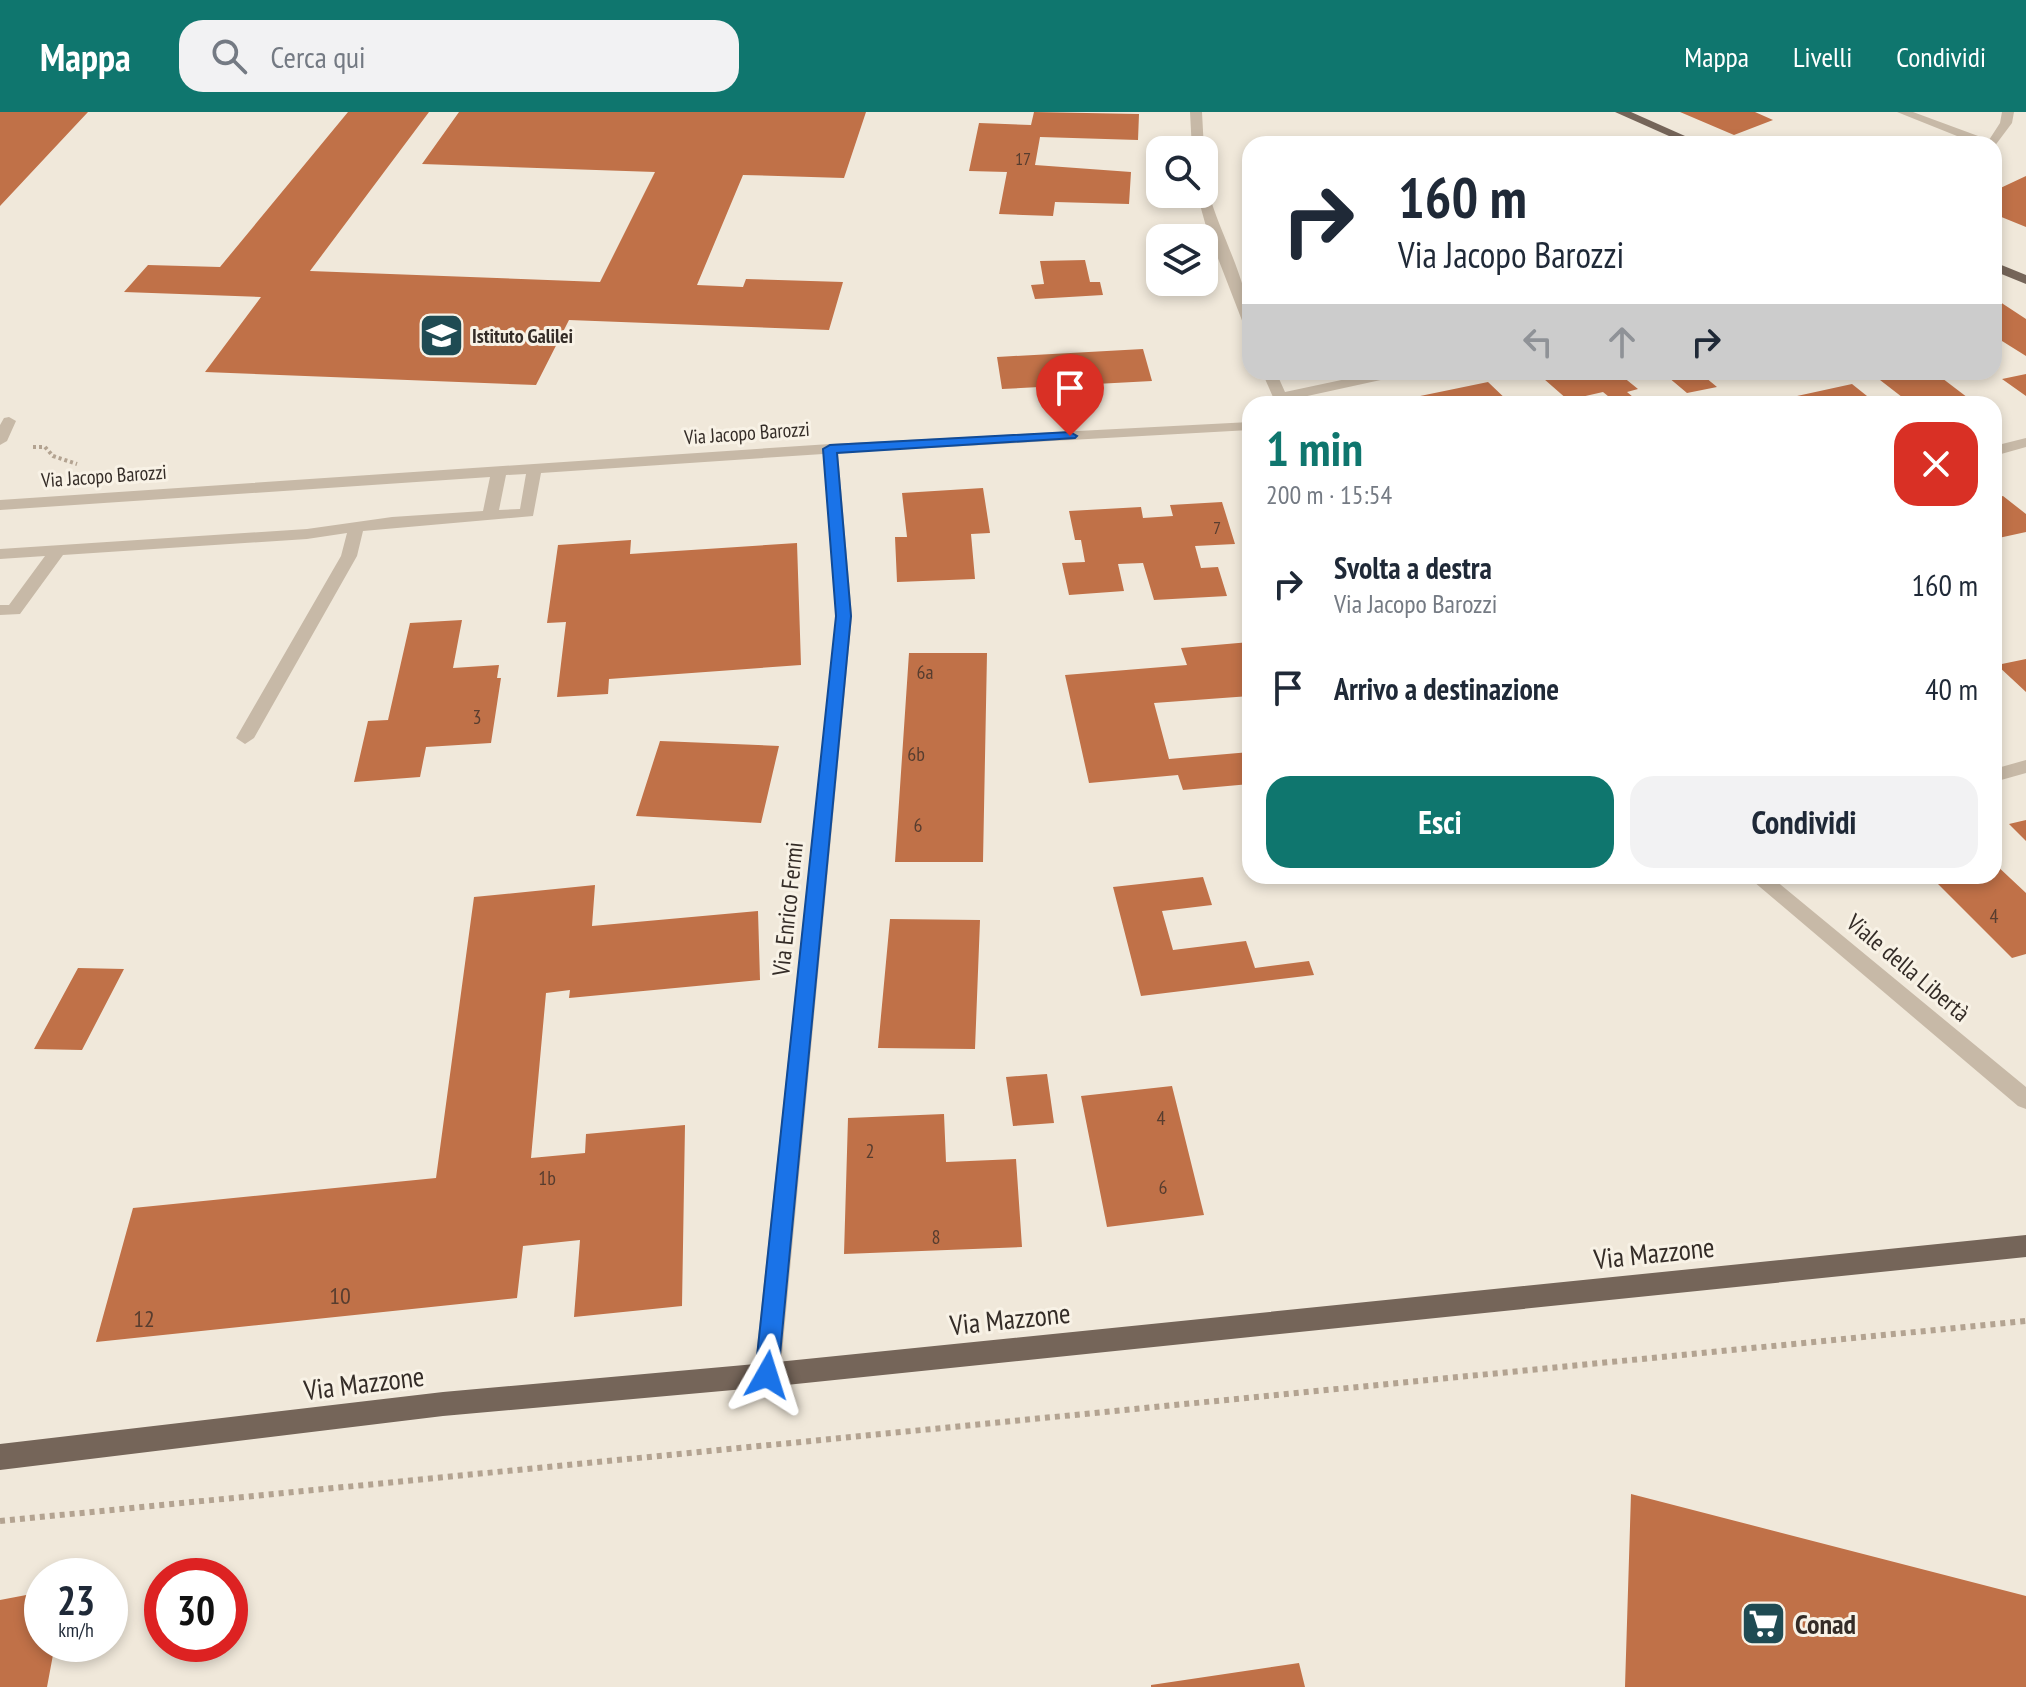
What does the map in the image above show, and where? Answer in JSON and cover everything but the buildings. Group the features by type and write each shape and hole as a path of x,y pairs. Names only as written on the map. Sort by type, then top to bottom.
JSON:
{"main road":[{"path":"1621,112 1678,136"},
{"path":"2002,270 2026,280"},
{"name":"Via Mazzone","path":"0,1457 443,1404 767,1375 2026,1246"}],"street":[{"path":"1196,112 1197,136"},
{"path":"1903,112 1968,136"},
{"path":"1996,136 2006,123 2008,112"},
{"path":"1207,208 1242,303"},
{"path":"1301,396 1366,380"},
{"path":"0,441 9,421"},
{"name":"Via Jacopo Barozzi","path":"0,505 830,449 1242,426"},
{"path":"2002,449 2026,442"},
{"name":"Via Enrico Fermi","path":"767,1375 844,616 830,449"},
{"path":"0,554 307,534 527,513 534,469"},
{"path":"490,515 499,472"},
{"path":"245,738 349,556 356,527"},
{"path":"0,610 14,610 58,550"},
{"path":"2002,774 2026,766"},
{"name":"Viale della Libertà","path":"1767,884 2026,1100"}],"path":[{"path":"0,1521 2026,1321"}],"place":[{"name":"Istituto Galilei","path":"441,336"},
{"name":"Conad","path":"1764,1624"}],"route":[{"path":"767,1375 844,616 830,449 1070,436"}]}
